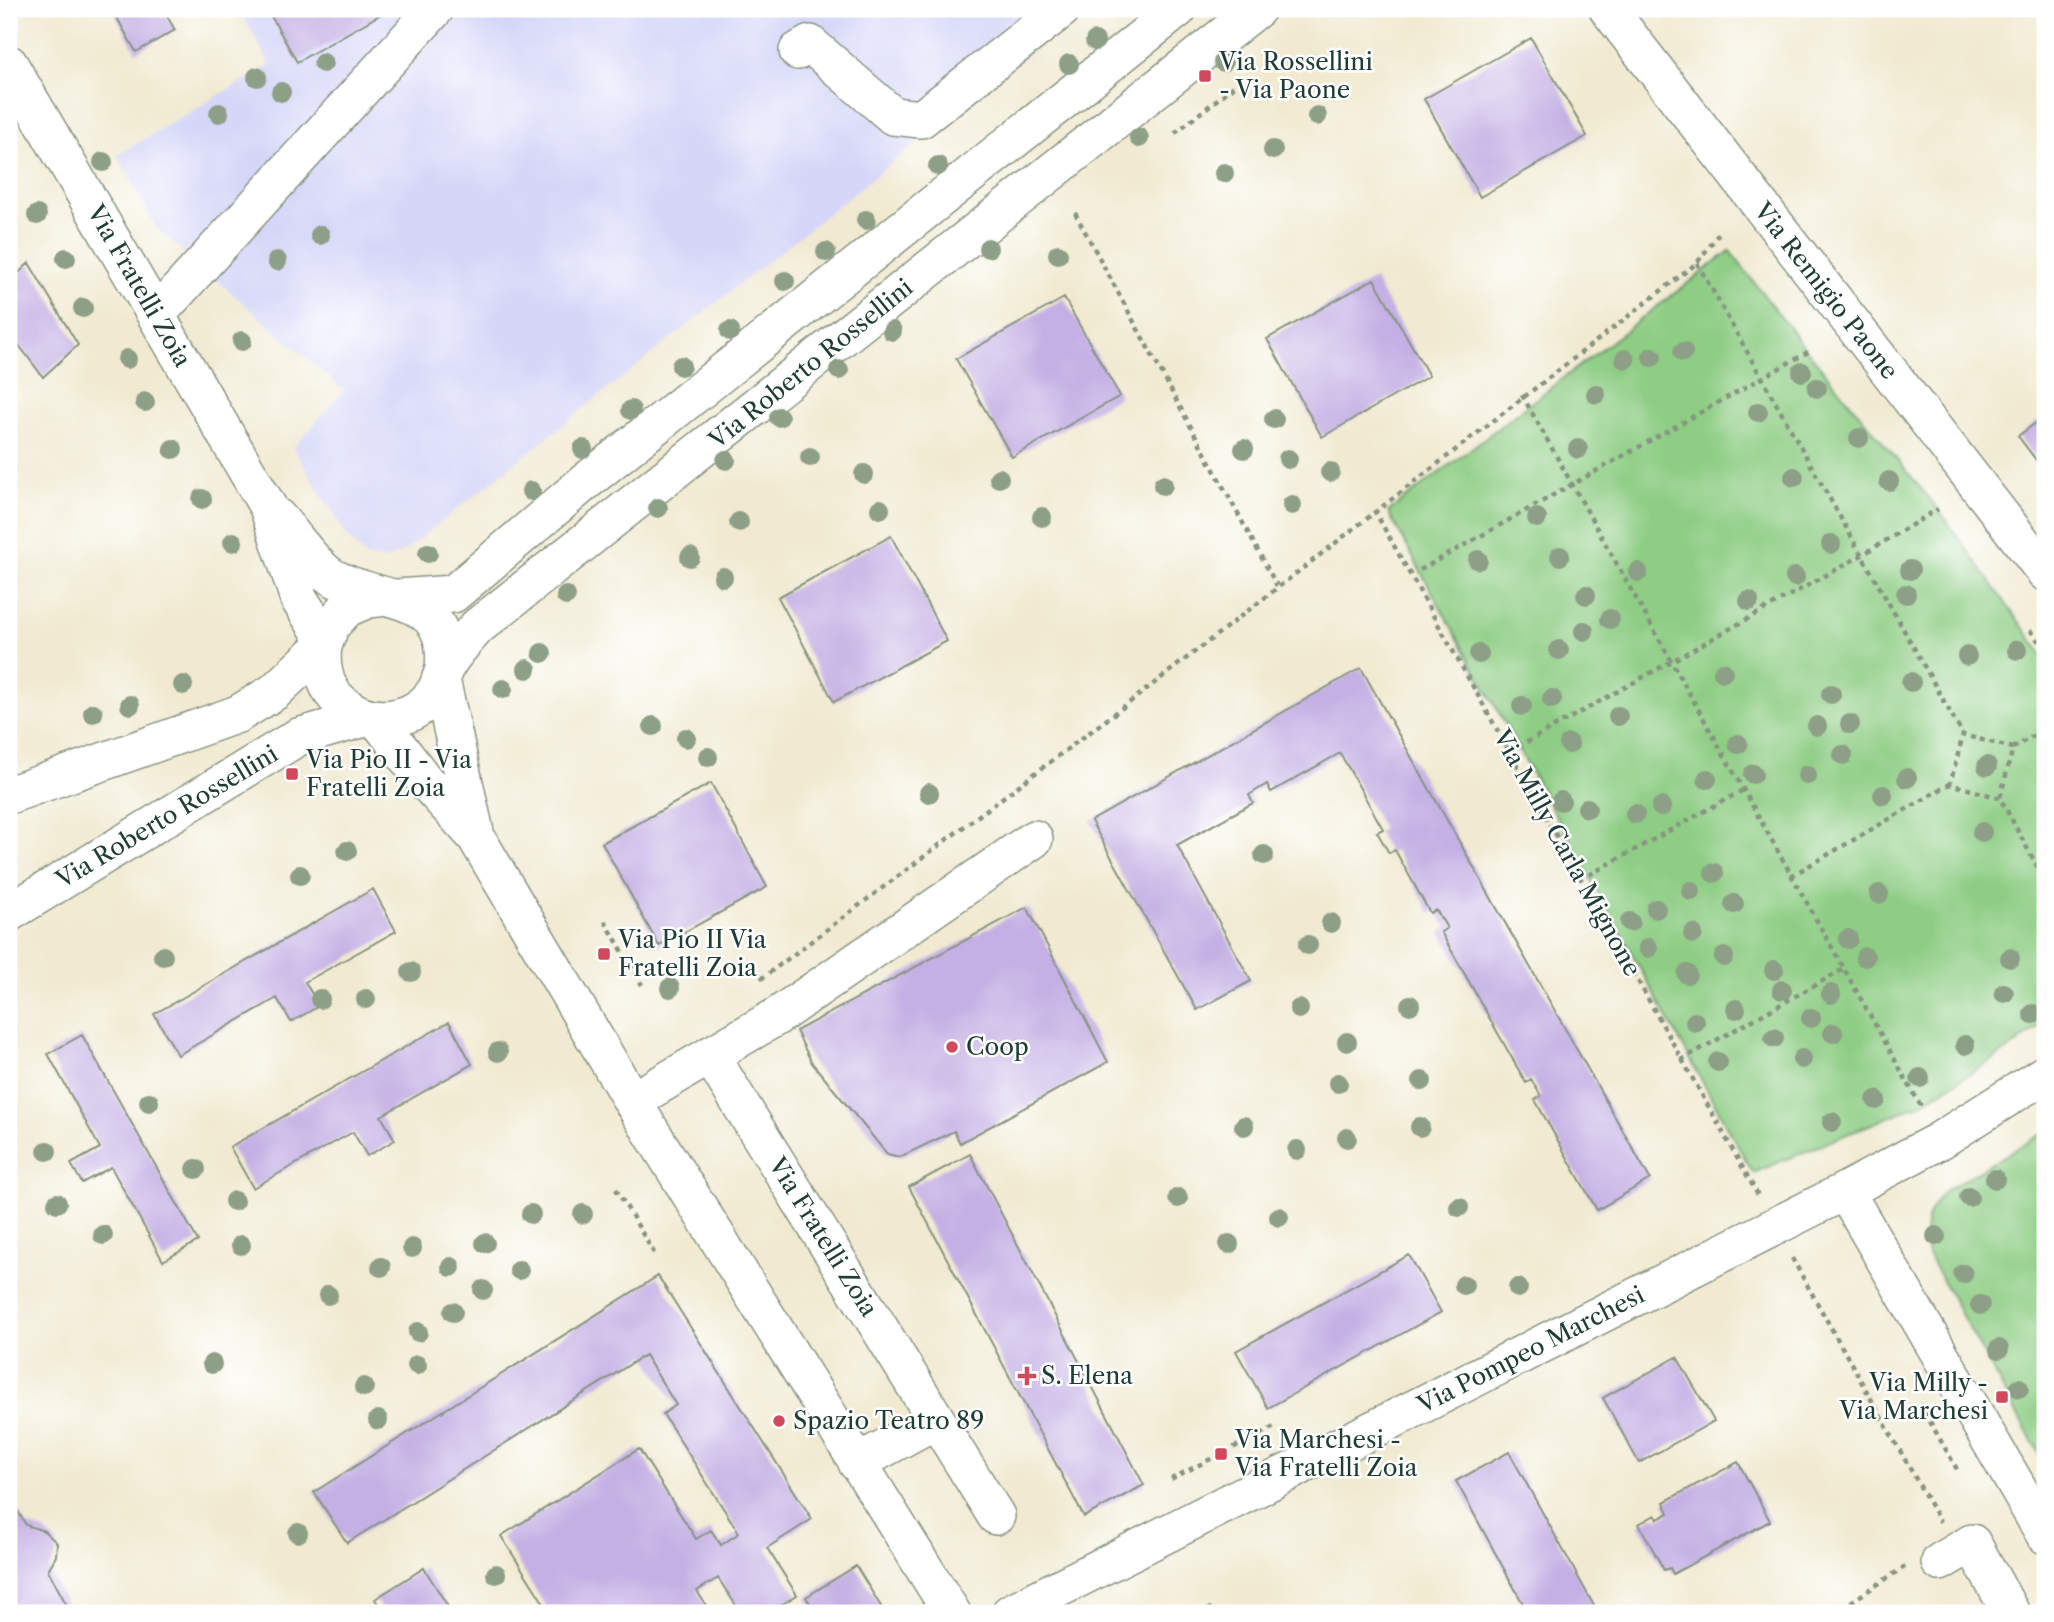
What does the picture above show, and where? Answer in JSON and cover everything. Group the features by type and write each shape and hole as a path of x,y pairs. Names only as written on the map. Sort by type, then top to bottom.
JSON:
{"street":[{"path":"156,314 435,9"},
{"path":"798,51 810,44 893,116 921,119 1062,9"},
{"name":"Via Roberto Rossellini","path":"9,795 238,714 274,692 324,642 336,619 347,608 368,599 453,594 611,462 1178,9"},
{"name":"Via Roberto Rossellini","path":"9,913 298,737 373,718 401,717 415,710 432,695 442,674 477,628 1257,9"},
{"name":"Via Remigio Paone","path":"1608,9 2045,572"},
{"name":"Via Fratelli Zoia","path":"9,64 268,507 299,598 324,642 322,662 329,687 343,705 373,718 476,837 632,1101 952,1613"},
{"path":"611,462 644,498"},
{"name":"Via Fratelli Zoia","path":"268,507 331,576 419,608 435,624 443,645 442,674 476,837"},
{"path":"632,1101 776,1017 1034,839"},
{"name":"Via Fratelli Zoia","path":"710,1055 996,1516"},
{"name":"Via Pompeo Marchesi","path":"1010,1613 1845,1191 1950,1134 2045,1074"},
{"path":"1845,1191 2045,1535"},
{"path":"857,1463 936,1420"},
{"path":"1932,1552 1972,1543 2011,1613"}],"path":[{"path":"1175,133 1237,83"},
{"path":"1075,213 1277,586"},
{"path":"759,981 1130,702 1522,395 1697,263 1720,232"},
{"path":"1697,263 1964,735 1950,784 1791,876"},
{"path":"1420,570 1808,352"},
{"path":"1522,395 1570,485 1922,1108"},
{"path":"1518,747 1862,555 1938,509"},
{"name":"Via Milly Carla Mignone","path":"1374,510 1759,1196"},
{"path":"2030,630 2045,650"},
{"path":"2045,729 2013,748 2000,798 2045,881"},
{"path":"1964,735 2013,748"},
{"path":"1950,784 2000,798"},
{"path":"1589,875 1743,790"},
{"path":"605,921 642,985"},
{"path":"1681,1060 1844,969"},
{"path":"616,1189 654,1253"},
{"path":"1792,1258 1932,1552 1834,1613"},
{"path":"1920,1404 1958,1471"},
{"path":"1171,1479 1273,1427"}],"shaded area":[{"path":"239,9 1085,9 407,549 385,560 366,557 348,538 293,448 344,390 157,229 117,155 270,65"}],"green space":[{"path":"1730,251 1808,352 1938,509 2045,658 2045,1022 2010,1049 1920,1104 1753,1173 1388,512"},
{"path":"2045,1132 2045,1464 1928,1255 1925,1236 1929,1212 1946,1190"}],"building":[{"path":"112,9 163,9 175,30 136,52"},
{"path":"267,9 390,9 297,62"},
{"path":"1531,38 1587,136 1480,197 1424,99"},
{"path":"29,263 78,345 43,377 9,332 9,282"},
{"path":"1374,279 1429,376 1322,437 1267,339"},
{"path":"1064,298 1120,396 1012,457 956,359"},
{"path":"2045,416 2045,472 2018,436"},
{"path":"891,536 947,641 834,702 778,597"},
{"path":"1361,668 1650,1179 1597,1210 1535,1100 1541,1096 1531,1079 1526,1083 1441,932 1447,928 1436,910 1430,913 1395,850 1389,853 1377,832 1383,829 1340,753 1271,792 1267,784 1249,795 1253,803 1177,845 1251,981 1197,1010 1091,821"},
{"path":"711,783 767,887 659,946 602,843"},
{"path":"373,889 396,931 305,982 319,1006 291,1022 277,998 178,1055 154,1014"},
{"name":"Coop","path":"1027,907 1108,1062 960,1143 954,1131 900,1157 887,1154 812,1063 796,1031"},
{"path":"449,1022 472,1064 381,1116 395,1140 367,1156 353,1132 253,1188 230,1147"},
{"path":"82,1035 198,1241 163,1261 111,1167 82,1183 71,1164 100,1148 48,1054"},
{"path":"970,1154 1144,1485 1084,1517 909,1187"},
{"path":"1409,1255 1441,1312 1268,1408 1236,1351"},
{"path":"658,1276 812,1519 767,1548 797,1595 768,1613 741,1613 718,1578 697,1591 711,1613 550,1613 501,1536 639,1449 696,1539 711,1530 721,1545 739,1533 663,1414 676,1405 645,1355 347,1543 314,1492"},
{"path":"1677,1357 1714,1421 1639,1463 1603,1398"},
{"path":"1509,1452 1598,1613 1528,1613 1456,1481"},
{"path":"1738,1462 1770,1521 1673,1574 1670,1568 1664,1570 1639,1524 1655,1515 1658,1519 1669,1513 1664,1502"},
{"path":"9,1496 26,1525 44,1531 57,1543 56,1556 48,1570 71,1613 9,1613"},
{"path":"856,1566 885,1613 816,1613 806,1597"},
{"path":"424,1568 452,1613 383,1613 375,1599"},
{"path":"1210,1607 1214,1613 1199,1613"}],"place":[{"name":"Via Rossellini - Via Paone","path":"1205,76"},
{"name":"Via Pio II - Via Fratelli Zoia","path":"292,774"},
{"name":"Via Pio II Via Fratelli Zoia","path":"604,954"},
{"name":"Coop","path":"952,1047"},
{"name":"S. Elena","path":"1027,1376"},
{"name":"Via Milly - Via Marchesi","path":"2002,1397"},
{"name":"Spazio Teatro 89","path":"779,1421"},
{"name":"Via Marchesi - Via Fratelli Zoia","path":"1221,1454"}]}
